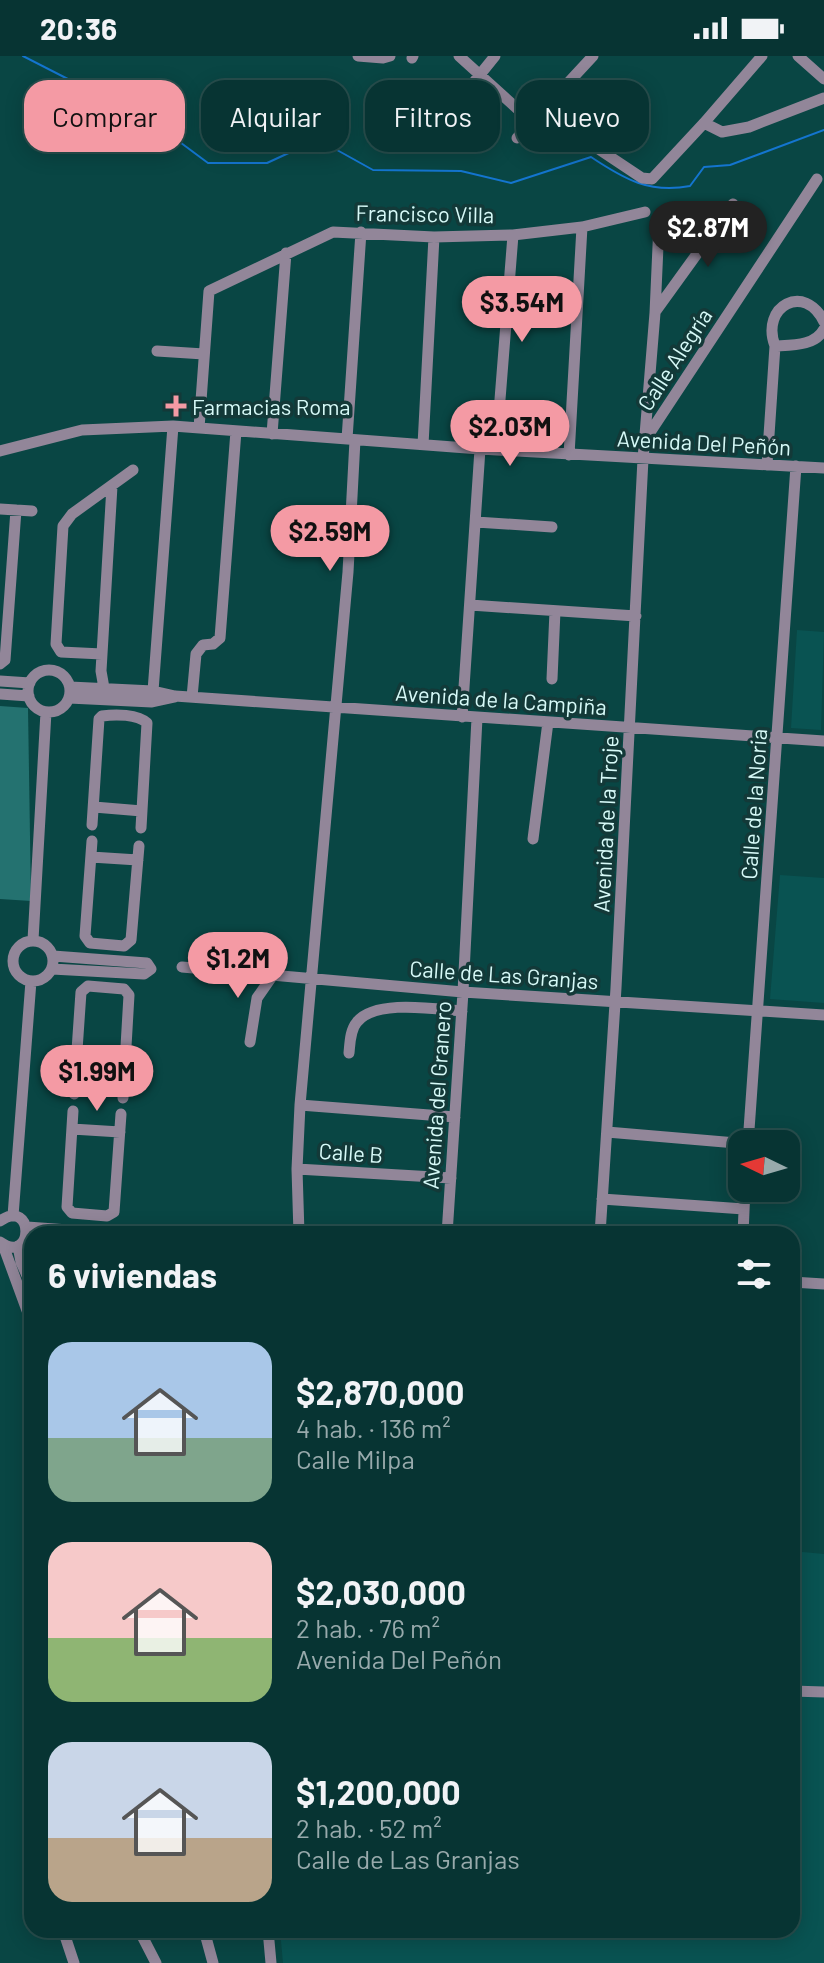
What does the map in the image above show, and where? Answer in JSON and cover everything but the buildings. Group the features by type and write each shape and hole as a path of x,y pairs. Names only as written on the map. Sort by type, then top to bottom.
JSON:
{"street":[{"path":"358,56 390,56"},
{"path":"459,56 516,107"},
{"path":"474,80 495,56"},
{"path":"572,80 593,56"},
{"path":"604,152 648,180 704,123 762,56"},
{"path":"798,56 824,79"},
{"path":"704,123 722,132 749,127 824,98"},
{"name":"Calle Alegría","path":"645,441 817,179"},
{"path":"655,313 733,204"},
{"name":"Francisco Villa","path":"199,428 209,291 286,253 333,232 434,237 513,235 582,227 645,212"},
{"name":"Avenida de la Troje","path":"600,1226 659,224"},
{"path":"569,455 582,227"},
{"path":"299,1226 300,1105 348,572 361,232"},
{"path":"496,450 513,235"},
{"path":"423,445 434,237"},
{"path":"272,434 286,253"},
{"path":"767,465 775,315 780,307 795,301 811,306 824,322"},
{"path":"775,346 810,342 820,336 824,329"},
{"path":"157,351 204,354"},
{"path":"153,691 173,426"},
{"name":"Avenida Del Peñón","path":"0,451 82,430 173,426 569,455 824,468"},
{"path":"192,697 196,654 203,645 213,644 220,638 236,431"},
{"path":"462,717 480,449"},
{"name":"Calle de la Noria","path":"749,1130 796,466"},
{"path":"102,654 61,652 56,644 63,526 72,514 133,470"},
{"path":"112,486 101,671 112,702 147,723 141,828"},
{"path":"0,509 32,511"},
{"path":"0,664 5,660 16,510"},
{"path":"476,522 552,527"},
{"path":"470,605 636,616"},
{"path":"552,679 555,611"},
{"path":"0,694 29,690 41,672 51,670 65,677 69,692 60,709 46,712 35,707 29,690"},
{"path":"0,681 29,690"},
{"name":"Avenida de la Campiña","path":"69,692 112,702 153,691 175,696 336,709 824,741"},
{"name":"Avenida de la Campiña","path":"69,692 112,702"},
{"name":"Avenida de la Campiña","path":"138,695 163,701 175,696"},
{"path":"92,825 99,719 112,702"},
{"path":"33,940 46,712"},
{"name":"Avenida del Granero","path":"448,1226 477,718"},
{"path":"533,839 548,722"},
{"path":"94,807 142,811"},
{"path":"92,841 85,936 90,943 124,946 131,940 139,846"},
{"path":"91,857 138,860"},
{"path":"33,940 45,945 53,956 52,969 43,978 31,981 22,977 14,967 15,952 22,944 33,940"},
{"path":"108,987 110,945"},
{"path":"0,953 15,952"},
{"path":"53,956 109,966"},
{"path":"0,965 14,967"},
{"path":"52,969 109,966"},
{"name":"Calle de Las Granjas","path":"182,967 463,992 824,1015"},
{"path":"250,1042 257,998 273,975"},
{"path":"24,1228 22,1220 4,1217 31,981"},
{"path":"74,1094 81,992 88,986 108,987 124,989 129,995 123,1098"},
{"path":"349,1053 352,1030 358,1020 389,1006 462,1011"},
{"path":"75,1080 124,1083"},
{"path":"300,1105 455,1117"},
{"path":"73,1111 67,1207 72,1213 90,1215 110,1216 114,1212 121,1114"},
{"path":"72,1129 120,1132"},
{"path":"607,1132 728,1142"},
{"name":"Calle B","path":"297,1169 451,1178"},
{"path":"602,1199 744,1209"},
{"path":"743,1226 744,1202"},
{"path":"90,1215 90,1226"},
{"path":"24,1238 2,1244 24,1303"},
{"path":"24,1247 21,1262 24,1269"},
{"path":"800,1282 824,1284"},
{"path":"800,1691 824,1692"},
{"path":"65,1938 74,1963"},
{"path":"143,1938 156,1963"},
{"path":"206,1938 213,1963"},
{"path":"269,1938 271,1963"}],"shaded area":[{"path":"797,630 824,632 821,730 791,728"},
{"path":"0,706 28,708 31,901 0,899"},
{"path":"780,875 824,878 824,1003 770,999"},
{"path":"800,1552 824,1554 824,1963 283,1963 281,1938 800,1938"}],"waterway":[{"path":"23,56 173,137 208,163 267,163 306,145 337,150 373,170 461,171 511,183 591,157 638,183 676,188 690,186 704,167 730,165 824,130"}],"place":[{"name":"Farmacias Roma","path":"176,406"}]}
